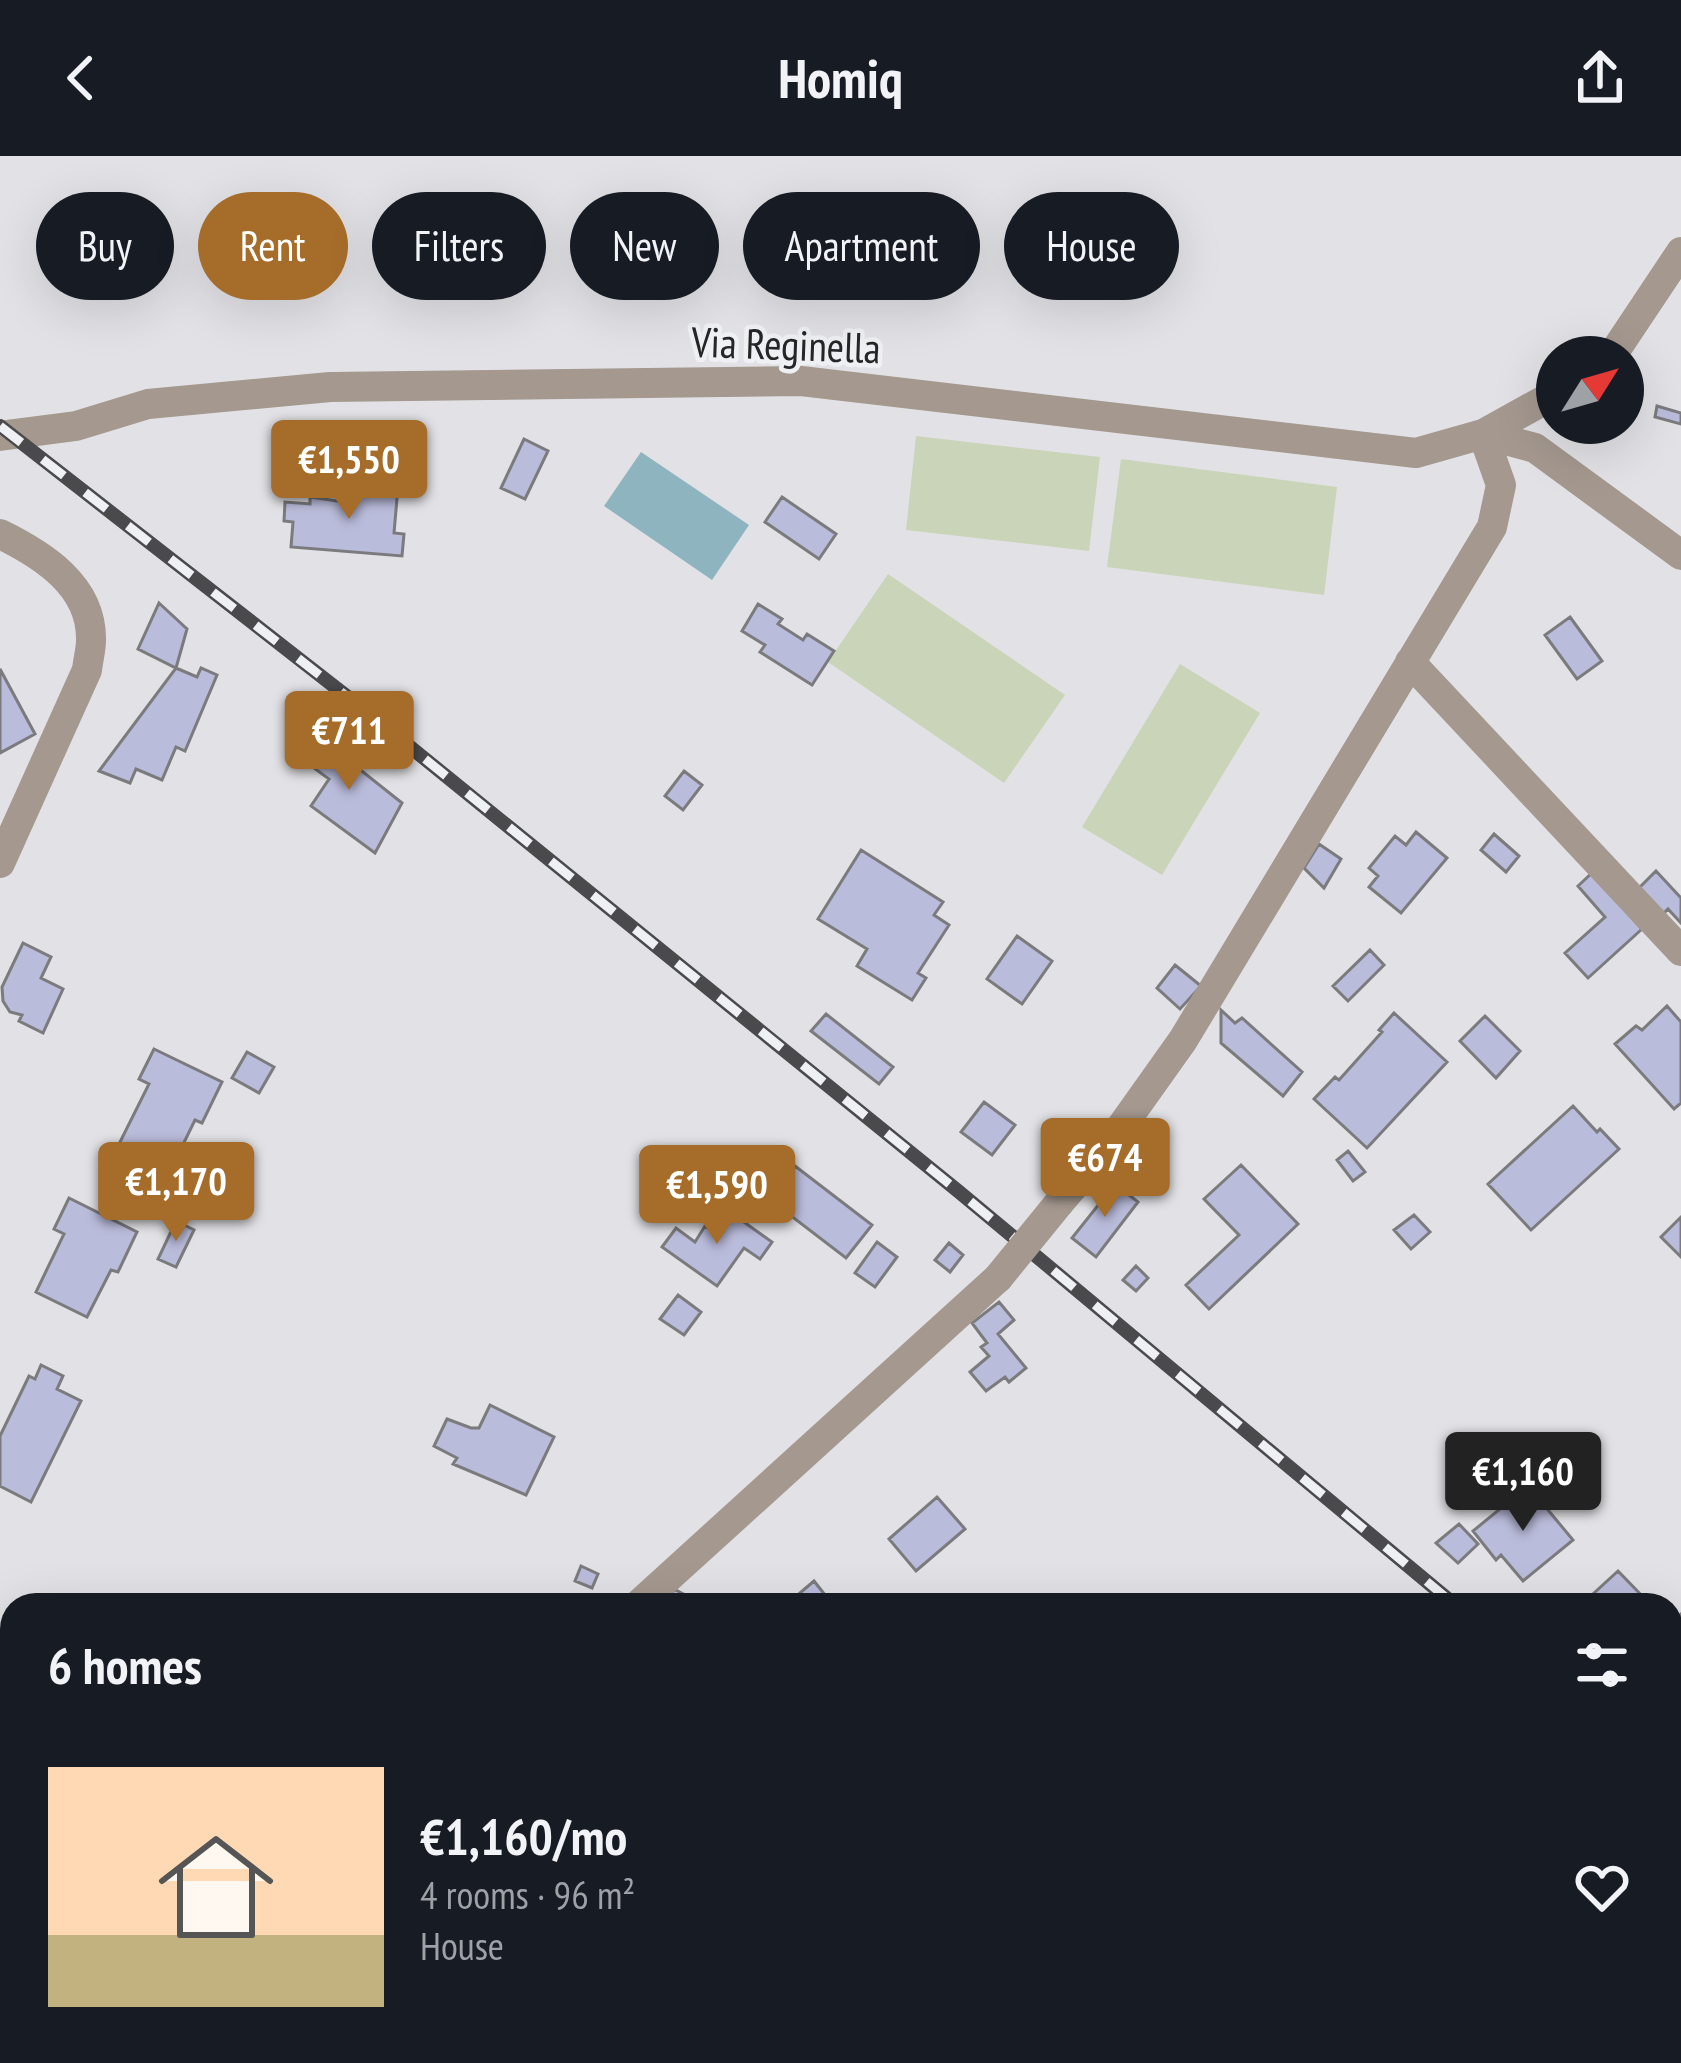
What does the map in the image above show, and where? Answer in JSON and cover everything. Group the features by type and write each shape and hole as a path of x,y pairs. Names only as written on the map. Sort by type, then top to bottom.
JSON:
{"street":[{"path":"1625,336 1681,252"},
{"name":"Via Reginella","path":"0,436 76,427 148,404 331,387 801,381 1416,453 1483,434 1536,405"},
{"path":"1483,434 1535,448 1681,555"},
{"path":"651,1593 998,1278 1107,1147 1183,1040 1492,527 1502,485 1483,434"},
{"path":"0,534 55,565 83,602 92,637 87,670 0,863"},
{"path":"1410,662 1681,951"}],"green space":[{"path":"916,436 1100,457 1089,551 906,530"},
{"path":"1121,459 1337,487 1324,595 1107,567"},
{"path":"888,574 1065,695 1004,783 828,662"},
{"path":"1180,664 1260,713 1162,875 1082,827"}],"water":[{"path":"641,452 749,525 712,580 604,506"}],"building":[{"path":"1657,406 1681,413 1681,424 1655,417"},
{"path":"524,439 548,451 525,499 501,488"},
{"path":"290,477 308,477 308,493 290,493"},
{"path":"345,483 398,487 394,533 404,534 402,556 291,547 293,522 284,521 285,502 310,504 310,497 344,502"},
{"path":"782,497 836,534 819,559 765,522"},
{"path":"159,603 187,629 176,668 138,649"},
{"path":"758,604 803,640 807,634 834,651 812,685 760,652 765,645 742,631"},
{"path":"1570,617 1602,661 1577,679 1545,635"},
{"path":"176,668 197,677 201,668 217,675 185,751 176,747 162,780 136,769 130,783 99,771"},
{"path":"0,669 35,734 0,753"},
{"path":"309,729 402,803 375,853 311,806 329,779 291,751"},
{"path":"684,771 702,785 683,810 665,796"},
{"path":"1416,832 1447,858 1401,913 1369,887 1378,876 1369,868 1395,836 1406,845"},
{"path":"1494,834 1519,856 1506,872 1481,850"},
{"path":"1319,844 1341,859 1324,888 1304,868"},
{"path":"861,850 943,902 934,915 949,925 918,973 926,978 912,1000 857,966 867,949 818,919"},
{"path":"1656,871 1681,898 1681,923 1668,909 1662,915 1638,889"},
{"path":"1592,873 1642,929 1588,978 1565,953 1605,917 1578,886"},
{"path":"1017,936 1052,961 1022,1004 987,979"},
{"path":"23,943 51,957 41,978 63,989 43,1033 19,1021 22,1015 10,1012 3,1001 2,987"},
{"path":"1370,950 1384,965 1348,1001 1333,986"},
{"path":"1175,965 1201,986 1180,1009 1157,988"},
{"path":"1667,1006 1681,1022 1681,1103 1674,1109 1615,1044 1636,1026 1642,1030"},
{"path":"1221,1010 1235,1023 1242,1018 1302,1072 1283,1096 1221,1043"},
{"path":"1394,1013 1447,1062 1367,1148 1314,1099 1335,1077 1339,1080"},
{"path":"826,1014 893,1067 879,1084 811,1031"},
{"path":"1485,1016 1520,1051 1496,1078 1460,1041"},
{"path":"154,1049 222,1082 202,1123 195,1120 172,1167 120,1142 149,1084 139,1079"},
{"path":"247,1052 274,1067 259,1093 232,1078"},
{"path":"984,1102 1015,1125 992,1155 961,1132"},
{"path":"1573,1106 1619,1149 1531,1230 1488,1184"},
{"path":"1348,1151 1365,1172 1353,1181 1337,1160"},
{"path":"680,1163 709,1181 693,1206 664,1187"},
{"path":"1241,1165 1298,1224 1209,1309 1186,1285 1239,1235 1204,1199"},
{"path":"795,1166 872,1225 846,1258 769,1199"},
{"path":"1115,1184 1138,1202 1096,1257 1072,1238"},
{"path":"69,1198 137,1232 118,1272 111,1270 87,1317 36,1292 64,1234 54,1229"},
{"path":"727,1210 772,1242 760,1259 744,1248 717,1286 662,1247 676,1228 695,1242 705,1226 713,1231"},
{"path":"1414,1215 1430,1232 1411,1249 1394,1230"},
{"path":"1681,1217 1681,1257 1661,1237"},
{"path":"176,1221 194,1230 176,1267 158,1259"},
{"path":"877,1242 897,1257 875,1287 855,1273"},
{"path":"949,1243 963,1255 950,1272 935,1260"},
{"path":"1136,1266 1148,1278 1136,1291 1123,1280"},
{"path":"678,1295 701,1312 684,1335 660,1319"},
{"path":"999,1302 1014,1320 998,1334 1026,1368 1009,1382 1005,1377 986,1391 970,1372 989,1356 981,1347 987,1343 972,1323"},
{"path":"41,1365 63,1376 57,1389 81,1401 31,1502 0,1486 0,1436 29,1376 35,1379"},
{"path":"490,1405 554,1437 526,1495 453,1464 457,1458 434,1446 447,1419 479,1428"},
{"path":"1528,1486 1573,1540 1523,1581 1501,1555 1496,1560 1473,1531"},
{"path":"937,1497 965,1529 916,1571 889,1539"},
{"path":"1459,1524 1478,1544 1458,1563 1436,1543"},
{"path":"581,1566 598,1574 592,1588 575,1581"},
{"path":"1618,1571 1639,1593 1594,1593"},
{"path":"814,1581 824,1593 800,1593"}],"railway":[{"path":"0,426 367,712 958,1191 1441,1593"}]}
